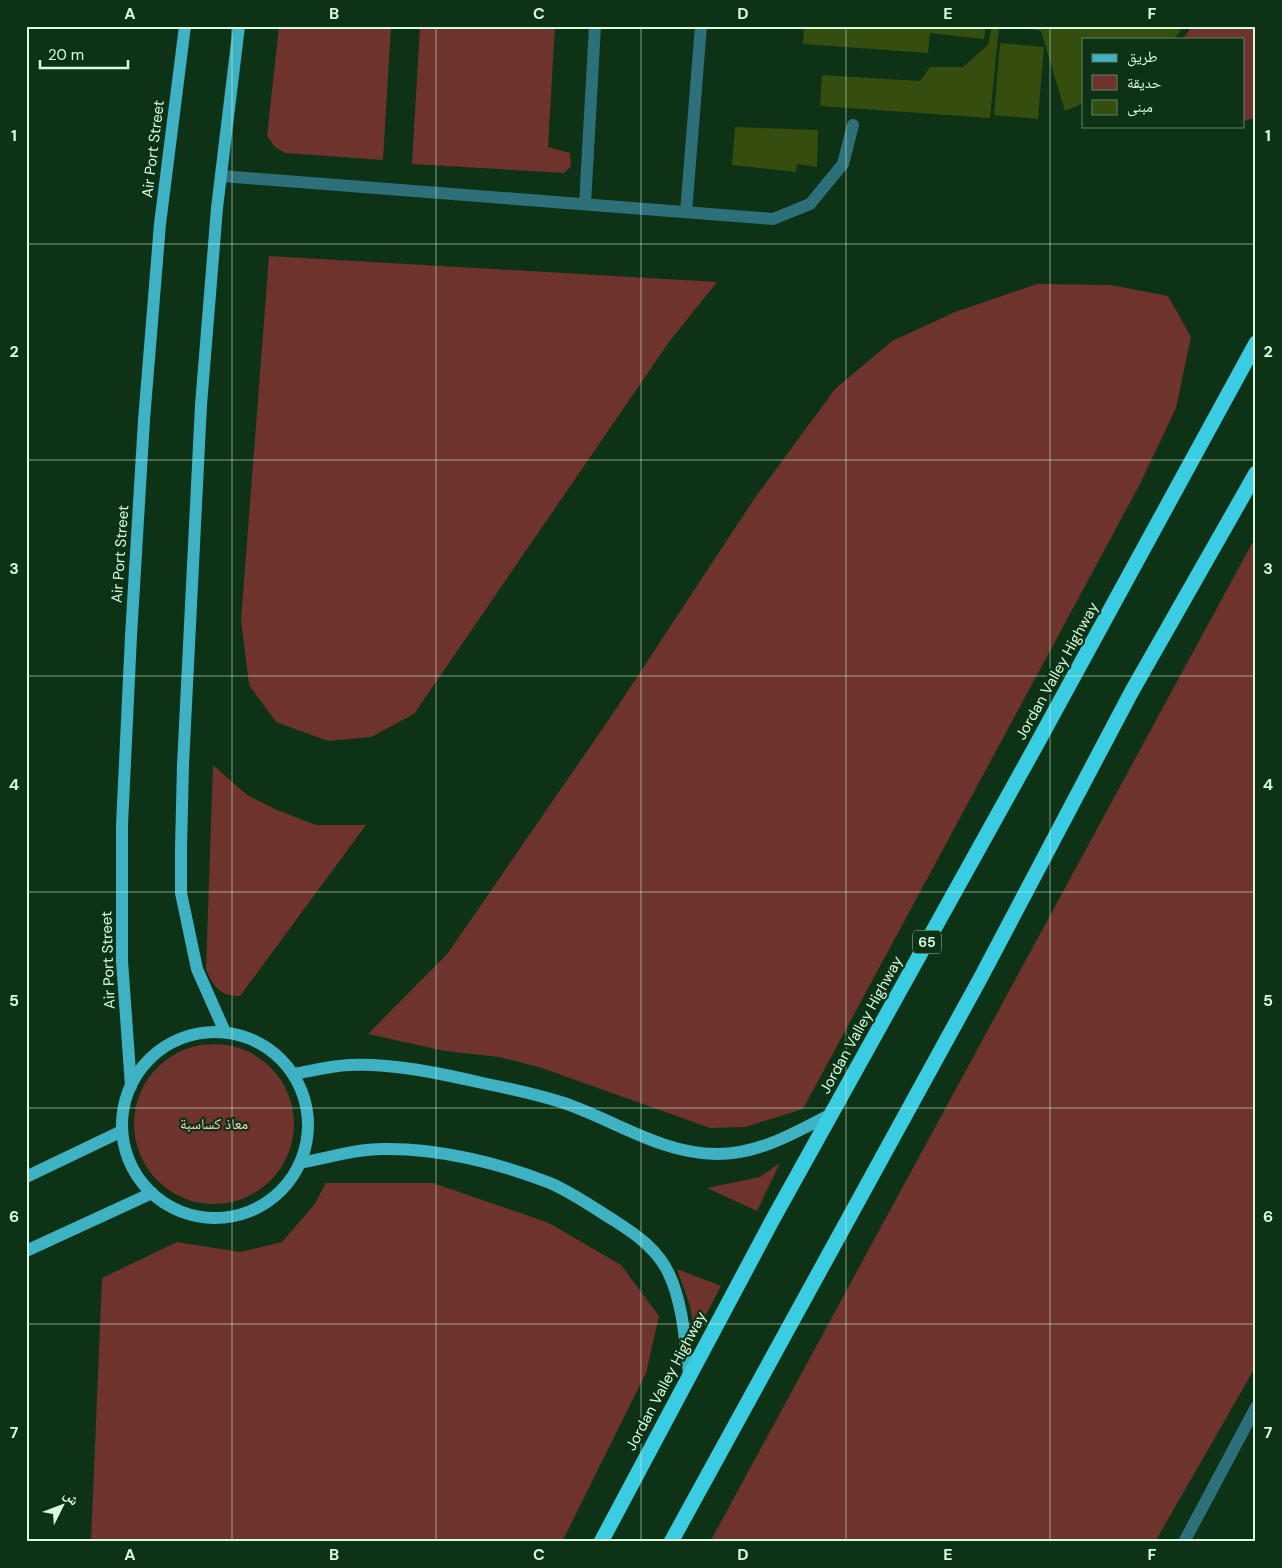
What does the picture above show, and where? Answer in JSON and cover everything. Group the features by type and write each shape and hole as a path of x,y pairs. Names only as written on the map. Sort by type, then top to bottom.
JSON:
{"highway":[{"name":"Jordan Valley Highway","path":"601,1542 689,1374 1256,343"},
{"path":"671,1542 980,979 1132,691 1256,473"}],"main road":[{"name":"Air Port Street","path":"131,1086 122,961 122,825 131,636 144,420 160,224 185,26"},
{"path":"226,1032 197,969 181,894 183,756 201,405 221,176 239,26"},
{"path":"206,1032 226,1032 252,1039 274,1053 293,1074 302,1090 308,1126 306,1145 300,1163 291,1180 270,1200 244,1213 225,1217 205,1217 186,1213 168,1205 152,1193 134,1169 127,1154 122,1132 124,1108 131,1086 140,1069 154,1054 169,1043 187,1036 206,1032"},
{"path":"293,1074 361,1065 434,1072 564,1103 683,1150 716,1154 749,1151 781,1140 833,1113"},
{"path":"26,1177 122,1132"},
{"path":"300,1163 382,1148 422,1151 508,1169 551,1184 585,1202 639,1237 657,1254 669,1274 680,1310 689,1374"},
{"path":"26,1251 152,1193"}],"street":[{"path":"585,204 595,26"},
{"path":"686,212 701,26"},
{"path":"221,176 773,219 810,204 843,164 853,125"},
{"path":"1184,1542 1256,1407"}],"green space":[{"path":"279,26 391,26 383,160 285,153 275,147 267,136"},
{"path":"420,26 555,26 548,147 570,153 571,166 564,173 412,164"},
{"path":"1192,26 1256,26 1256,118 1244,121 1244,38 1184,38"},
{"path":"269,256 717,282 669,342 414,714 371,737 328,741 276,722 249,685 241,620"},
{"path":"1037,284 1111,285 1168,296 1191,337 1176,408 1140,484 803,1109 745,1127 710,1128 539,1067 499,1057 445,1051 368,1034 448,953 616,709 754,499 835,389 892,341 955,312"},
{"path":"1256,536 1256,1366 1155,1542 710,1542"},
{"path":"213,765 247,795 277,810 316,825 366,825 240,996 233,996 218,989 206,970"},
{"name":"معاذ كساسبة","path":"222,1044 252,1053 271,1067 281,1079 288,1093 293,1108 293,1140 288,1155 281,1169 271,1181 259,1191 237,1201 222,1204 206,1204 191,1201 169,1191 147,1169 135,1140 134,1116 137,1101 147,1079 169,1057 198,1045"},
{"path":"780,1163 757,1211 707,1188 760,1177"},
{"path":"326,1183 433,1183 549,1223 621,1265 659,1316 646,1373 562,1542 91,1542 102,1278 177,1242 240,1252 282,1242 314,1205"},
{"path":"677,1269 721,1286 695,1336 690,1306"}],"building":[{"path":"804,26 986,26 984,39 930,33 928,53 803,44"},
{"path":"992,26 999,26 990,118 820,106 822,75 920,81 930,67 963,67 988,45"},
{"path":"1015,26 1184,26 1175,38 1082,38 1082,103 1065,111 1041,31"},
{"path":"1000,43 1044,47 1038,119 994,115"},
{"path":"735,127 818,130 817,167 797,164 796,172 732,165"}]}
